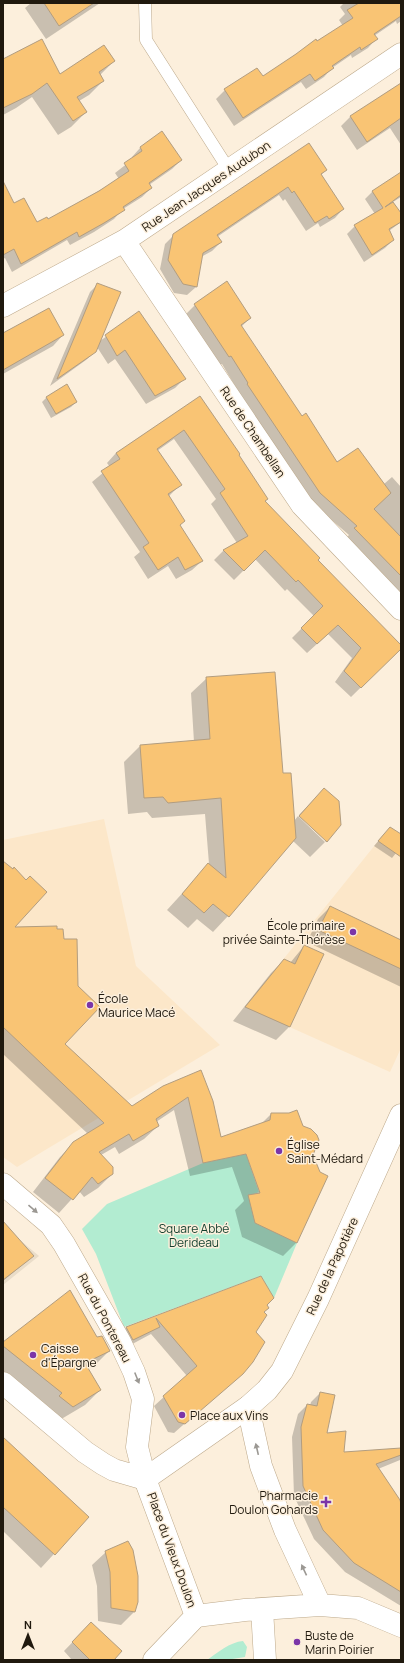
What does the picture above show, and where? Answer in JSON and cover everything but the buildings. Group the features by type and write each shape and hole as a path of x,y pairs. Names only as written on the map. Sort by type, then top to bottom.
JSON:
{"street":[{"name":"Rue Jean Jacques Audubon","path":"3,306 124,241 401,54"},
{"name":"Rue de Chambellan","path":"124,241 302,505 401,609"},
{"name":"Rue de la Papotière","path":"248,1407 267,1390 282,1371 318,1299 401,1115"},
{"name":"Rue du Pontereau","path":"3,1184 51,1225 64,1244 120,1342 134,1372 143,1399 137,1447 145,1479"},
{"path":"3,1383 85,1452 114,1470 145,1479"},
{"name":"Place du Vieux Doulon","path":"248,1407 145,1479 196,1616 262,1609 320,1606 358,1608 401,1626"},
{"path":"248,1407 262,1466 285,1530 320,1606"},
{"path":"262,1609 265,1660"},
{"path":"154,1660 196,1616"}],"lane":[{"path":"145,3 146,40 229,170"}],"shaded area":[{"name":"École Maurice Macé","path":"104,819 136,966 220,1045 17,1167 3,1157 3,840"},
{"name":"École primaire privée Sainte-Thérèse","path":"379,840 401,857 401,1048 390,1072 245,1007"},
{"path":"3,1226 39,1256 3,1285"}],"green space":[{"name":"Square Abbé Derideau","path":"246,1154 259,1192 249,1196 269,1229 297,1243 274,1298 261,1276 124,1327 96,1254 82,1229 107,1204 203,1163"},
{"path":"243,1641 247,1647 245,1657 226,1660 207,1660 219,1651"}],"place":[{"name":"École primaire privée Sainte-Thérèse","path":"353,932"},
{"name":"École Maurice Macé","path":"90,1005"},
{"name":"Église Saint-Médard","path":"279,1151"},
{"name":"Caisse d'Épargne","path":"33,1355"},
{"name":"Place aux Vins","path":"182,1415"},
{"name":"Pharmacie Doulon Gohards","path":"326,1502"},
{"name":"Buste de Marin Poirier","path":"297,1642"}]}
